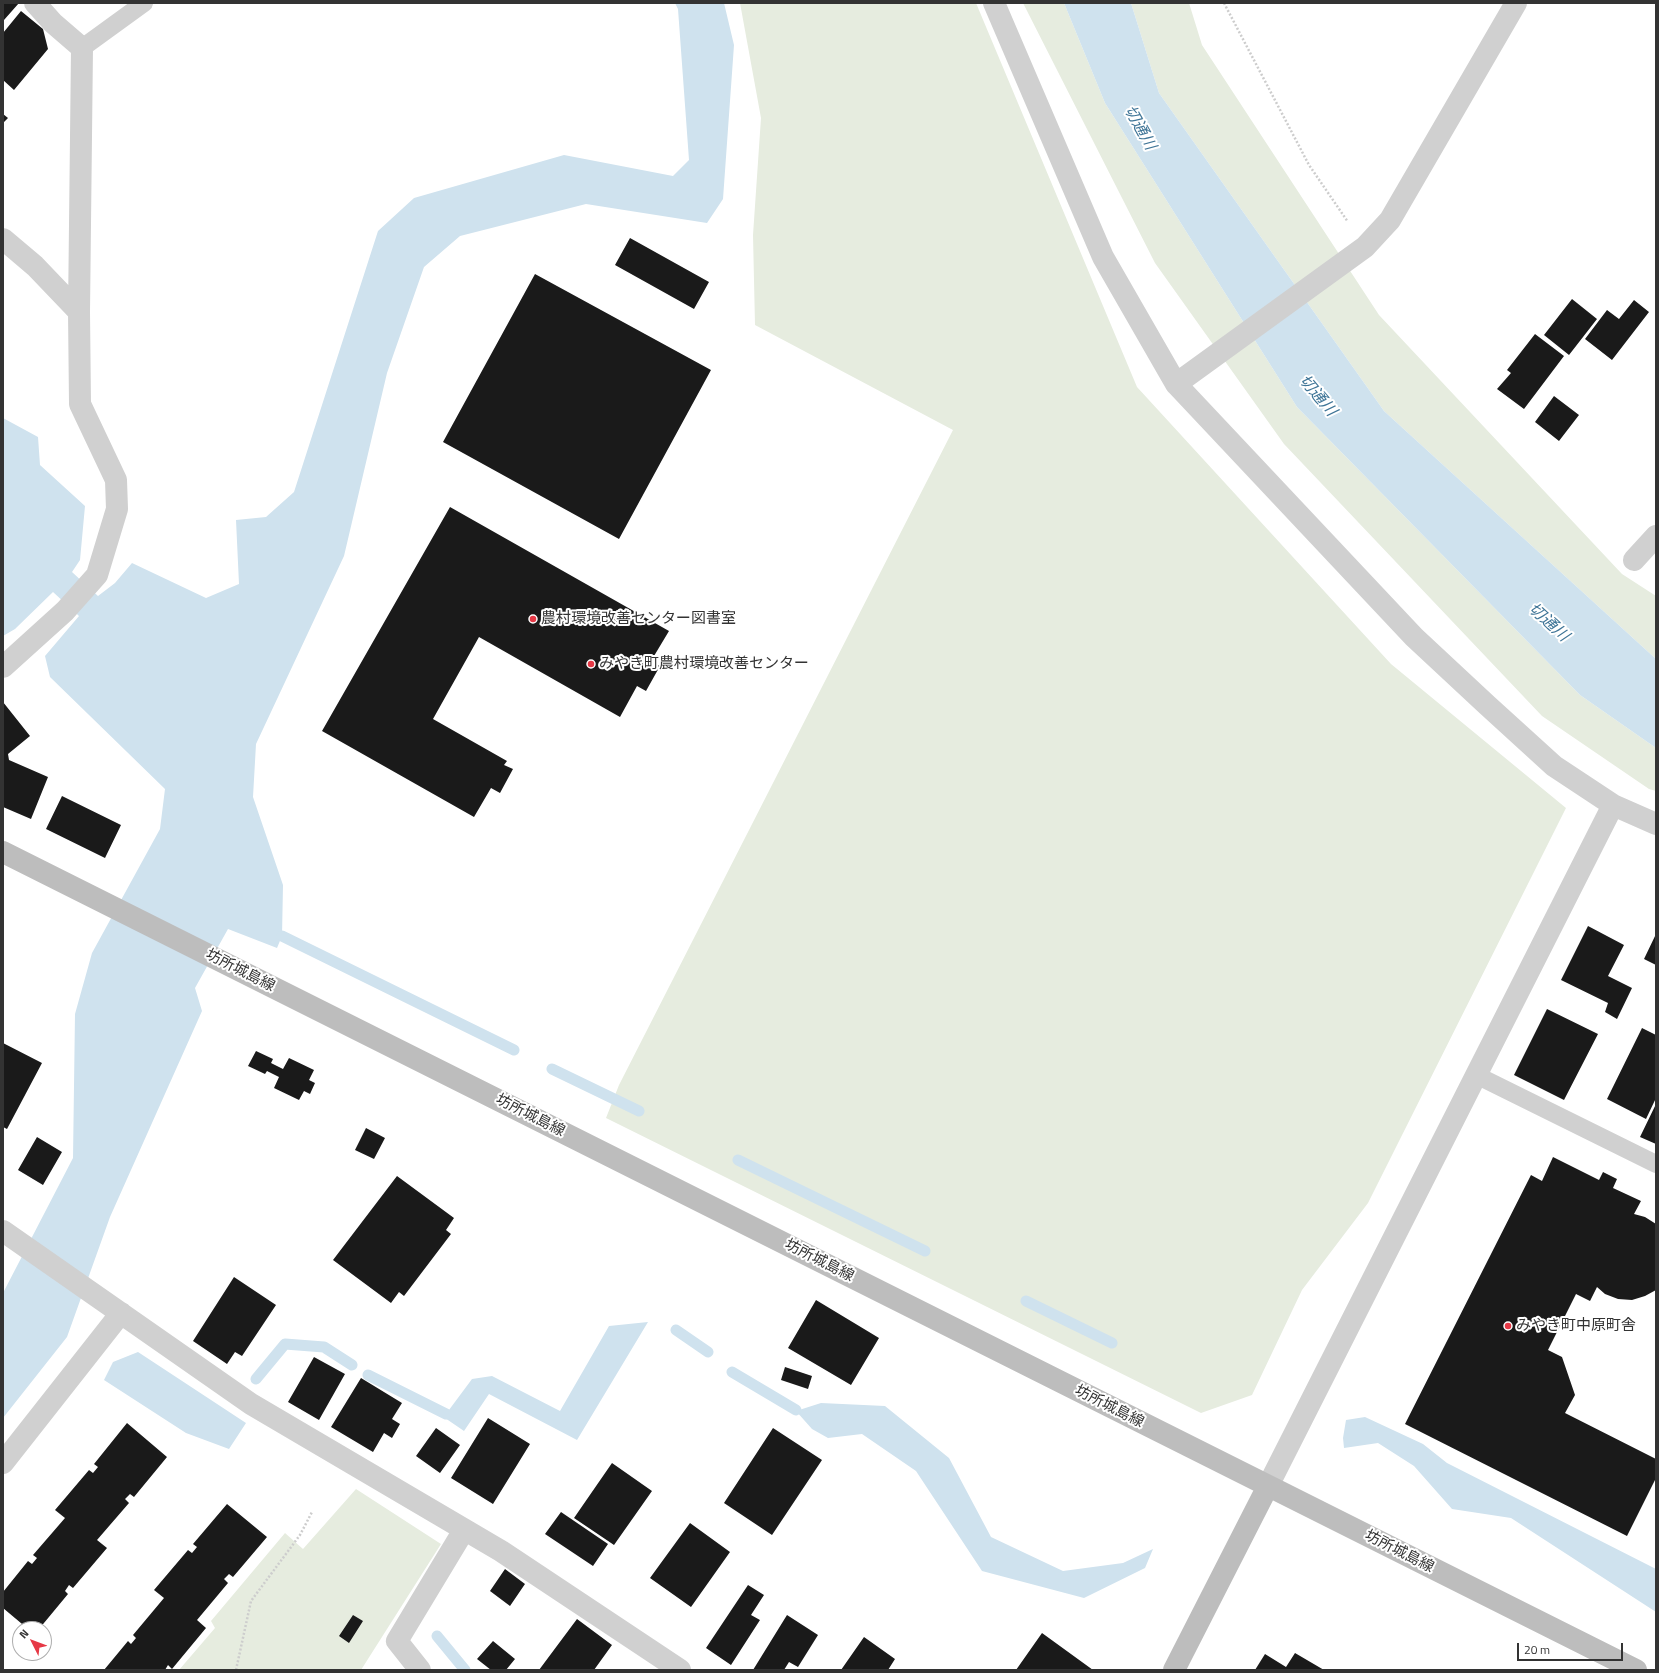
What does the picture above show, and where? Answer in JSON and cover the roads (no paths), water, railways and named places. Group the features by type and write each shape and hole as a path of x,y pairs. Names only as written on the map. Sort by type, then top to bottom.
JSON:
{"main road":[{"name":"坊所城島線","path":"3,852 1636,1670"},
{"path":"1174,1670 1268,1486"}],"street":[{"path":"3,667 65,611 97,575 117,509 116,480 80,404 79,312 82,48 53,23 35,3"},
{"path":"994,3 1103,257 1183,378 1414,637 1554,766 1613,805 1656,824"},
{"path":"1183,378 1358,252 1390,220 1516,3"},
{"path":"3,239 35,266 79,312"},
{"path":"1634,560 1656,536"},
{"path":"1268,1486 1613,805"},
{"path":"9,1235 251,1404 501,1551 680,1670"},
{"path":"3,1463 121,1313"},
{"path":"420,1670 397,1641 464,1530"}],"lane":[{"path":"82,48 144,3"},
{"path":"1476,1076 1656,1164"}],"water":[{"path":"675,3 724,3 734,45 723,199 707,223 586,204 460,236 424,267 387,373 344,556 256,744 253,797 283,885 282,936 277,948 228,929 195,988 202,1011 110,1217 67,1337 3,1418 3,1293 73,1158 75,1014 92,953 160,829 165,789 50,677 45,656 79,616 53,592 15,629 3,636 3,418 38,437 40,465 85,506 80,560 72,572 98,596 115,583 132,563 206,598 239,584 236,520 266,517 294,492 378,231 414,198 564,155 673,176 689,160 678,9"},
{"name":"切通川","path":"1064,3 1131,3 1159,93 1384,411 1656,659 1656,748 1580,695 1297,407 1105,103"},
{"path":"648,1322 577,1440 489,1394 464,1431 445,1418 446,1414 472,1379 492,1376 560,1411 609,1326"},
{"path":"138,1352 246,1423 229,1449 186,1433 104,1380 113,1362"},
{"path":"821,1403 885,1406 949,1458 991,1537 1063,1571 1123,1563 1153,1549 1145,1568 1084,1598 982,1571 916,1471 862,1434 828,1438 812,1429 796,1411"},
{"path":"1365,1417 1423,1444 1447,1463 1656,1569 1656,1612 1511,1518 1452,1509 1414,1466 1378,1443 1344,1448 1343,1438 1346,1420"}],"waterway":[{"path":"282,936 514,1050"},
{"path":"552,1069 639,1111"},
{"path":"738,1160 925,1251"},
{"path":"1026,1301 1112,1343"},
{"path":"676,1330 708,1352"},
{"path":"256,1379 285,1344 324,1347 352,1365"},
{"path":"732,1372 796,1410"},
{"path":"368,1375 446,1414"},
{"path":"437,1636 465,1670"}],"place":[{"name":"農村環境改善センター図書室","path":"533,619"},
{"name":"みやき町農村環境改善センター","path":"591,664"},
{"name":"みやき町中原町舎","path":"1508,1326"}]}
